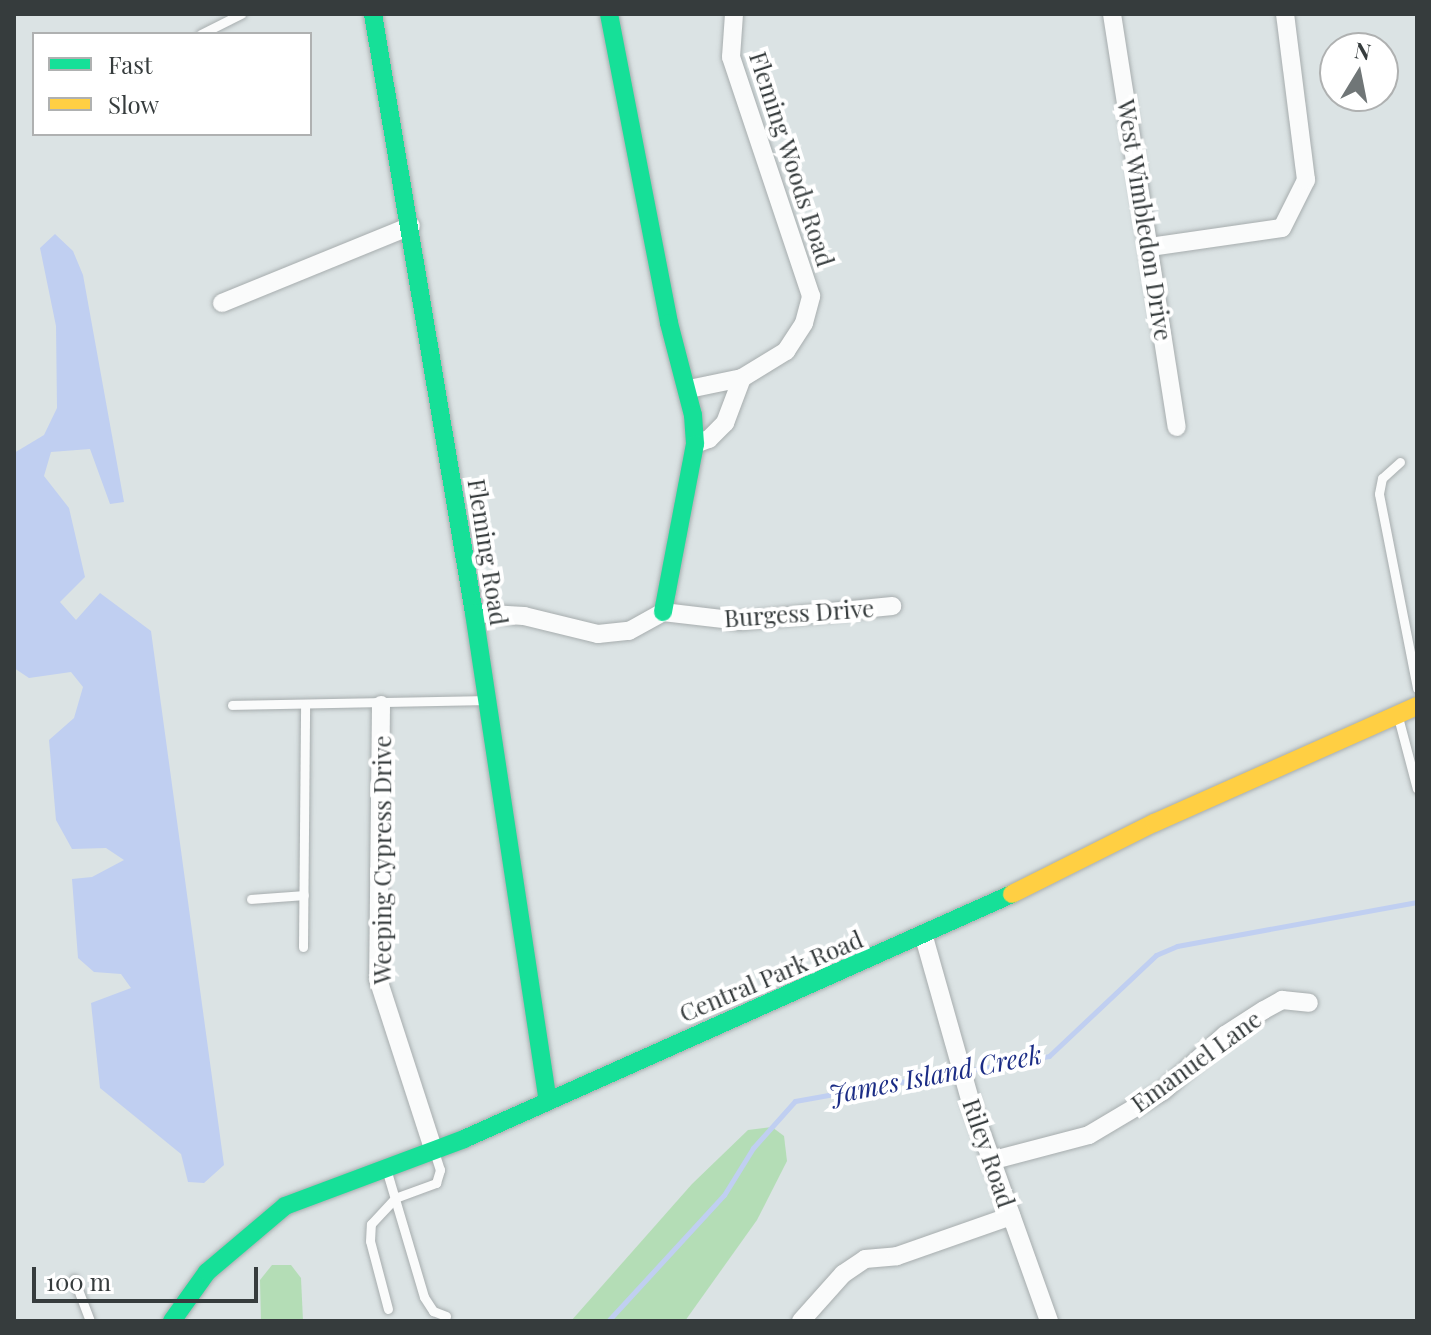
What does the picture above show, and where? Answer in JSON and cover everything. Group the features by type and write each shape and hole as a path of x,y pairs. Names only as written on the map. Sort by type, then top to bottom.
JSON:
{"street":[{"name":"Fleming Road","path":"373,14 474,613 547,1098"},
{"path":"474,613 524,616 598,634 629,631 663,612 695,444 689,389 669,323 609,14"},
{"name":"Fleming Woods Road","path":"689,389 742,378 786,351 804,323 811,296 731,57 734,14"},
{"name":"West Wimbledon Drive","path":"1112,14 1177,427"},
{"path":"1150,247 1282,228 1306,180 1285,14"},
{"path":"222,303 411,226"},
{"path":"695,444 709,439 725,423 742,378"},
{"name":"Burgess Drive","path":"663,612 740,621 892,606"},
{"name":"Weeping Cypress Drive","path":"381,705 378,979 434,1151"},
{"name":"Central Park Road","path":"172,1321 207,1272 285,1206 434,1151 547,1098 924,937 1154,823 1417,706"},
{"name":"Riley Road","path":"924,937 971,1103 994,1160 1049,1321"},
{"name":"Emanuel Lane","path":"994,1160 1089,1135 1163,1091 1225,1035 1264,1010 1282,1000 1309,1003"},
{"path":"801,1321 843,1274 865,1259 897,1256 1011,1216"}],"lane":[{"path":"205,32 241,14"},
{"path":"1400,462 1382,478 1379,494 1417,688"},
{"path":"232,705 381,705 487,700"},
{"path":"303,947 305,705"},
{"path":"1397,714 1417,789"},
{"path":"251,899 304,895"},
{"path":"388,1309 370,1241 371,1224 395,1198 436,1183 440,1170 434,1151"},
{"path":"386,1167 424,1297 433,1311 446,1316"},
{"path":"74,1279 90,1321"}],"green space":[{"path":"772,1127 784,1136 787,1161 757,1220 685,1321 571,1321 692,1184 748,1130"},
{"path":"272,1265 291,1265 301,1278 303,1321 261,1321 260,1280"}],"water":[{"path":"55,234 73,251 83,275 124,502 110,504 90,449 51,452 44,476 69,508 85,577 60,602 76,620 100,593 151,631 224,1165 204,1183 188,1182 181,1154 100,1088 91,1003 131,988 121,974 94,972 78,958 72,879 92,877 124,860 106,848 72,849 56,820 49,740 74,718 83,687 71,672 29,678 14,668 14,453 44,435 57,408 56,326 40,248"}],"waterway":[{"name":"James Island Creek","path":"966,1071 1049,1056 1156,955 1177,946 1417,902"},
{"name":"James Island Creek","path":"608,1321 724,1195 753,1148 795,1101 956,1072"}],"traffic: fast":[{"path":"373,14 474,613 547,1098"},
{"path":"609,14 669,323 693,415 695,444 663,612"},
{"path":"172,1321 207,1272 285,1206 464,1139 1012,894"}],"traffic: slow":[{"path":"1012,894 1154,823 1417,706"}]}
